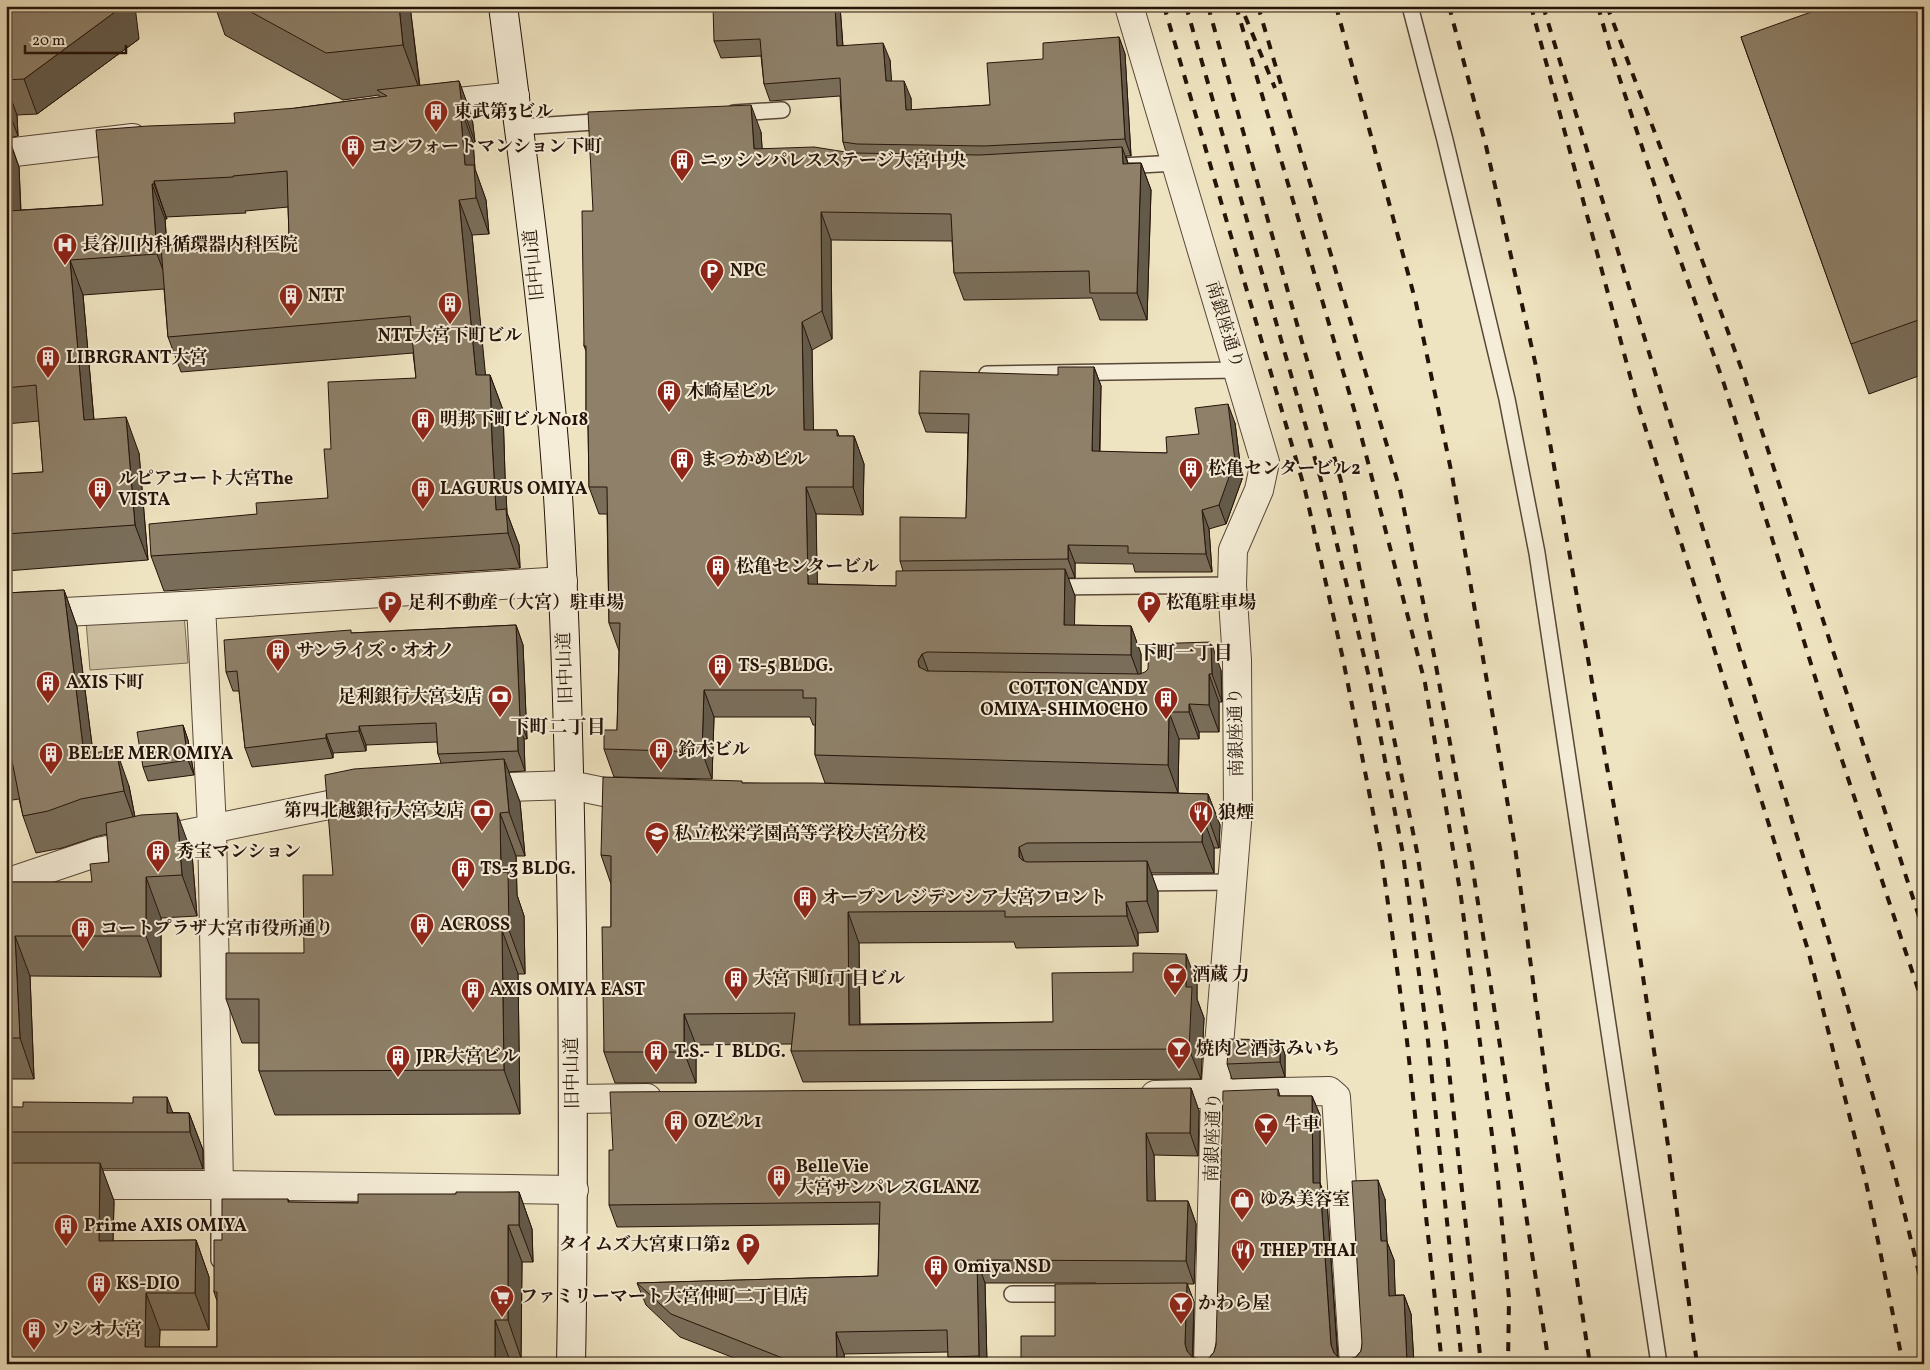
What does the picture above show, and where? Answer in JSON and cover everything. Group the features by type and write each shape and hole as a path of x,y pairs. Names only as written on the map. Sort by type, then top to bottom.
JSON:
{"street":[{"name":"旧中山道","path":"503,6 528,201 549,395 563,581 570,785 574,1099 571,1364"},
{"name":"南銀座通り","path":"1129,6 1265,462 1259,490 1233,550 1228,810 1232,882 1215,1095 1204,1293 1208,1364"},
{"path":"404,108 515,96"},
{"path":"6,153 160,135"},
{"path":"6,616 563,581"},
{"path":"201,605 212,828 219,1185"},
{"path":"455,789 570,785 604,792 664,793"},
{"path":"6,883 98,852 388,793"},
{"path":"1126,1095 1215,1095 1329,1091 1336,1097 1354,1364"},
{"path":"574,1099 673,1098"},
{"path":"6,1185 219,1185 574,1190"}],"lane":[{"path":"1410,6 1448,150 1506,399 1537,553 1659,1364"},
{"path":"715,114 782,110"},
{"path":"519,127 619,121"},
{"path":"1107,167 1176,163"},
{"path":"969,374 1238,370"},
{"path":"1035,587 1232,585"},
{"path":"1126,883 1232,882"},
{"path":"219,1185 219,1275"},
{"path":"1012,1294 1091,1294"}],"shaded area":[{"path":"184,614 188,663 90,670 86,621"}],"building":[{"path":"6,6 123,6 24,79 6,80"},
{"path":"240,6 399,6 403,45 326,53"},
{"path":"713,6 835,6 837,46 883,43 886,81 904,81 906,110 990,105 987,63 1043,59 1043,43 1119,37 1125,139 984,146 857,144 843,142 840,78 764,84 760,39 714,41"},
{"path":"1828,6 1917,6 1924,26 1924,318 1851,344 1741,37"},
{"path":"459,81 465,165 474,165 476,198 459,200 476,375 490,375 496,510 506,509 508,533 151,556 149,524 257,514 256,503 328,498 324,449 331,449 328,382 416,378 410,316 168,337 161,246 289,236 287,171 233,177 154,181 154,184 152,184 157,254 70,260 84,420 126,417 135,525 6,534 6,474 43,472 36,385 6,388 6,132 9,211 103,205 96,130 235,123 234,113 296,108 387,96 377,90"},
{"path":"751,105 754,149 814,147 852,153 980,155 1122,147 1123,164 1141,163 1137,293 1090,293 1089,271 954,273 951,214 821,212 822,311 802,322 804,430 837,430 837,436 854,436 853,487 806,487 808,584 896,586 896,571 1065,569 1064,625 1131,626 1131,655 927,652 922,654 918,661 919,667 927,671 1140,674 1148,669 1149,644 1211,642 1212,674 1209,674 1209,705 1189,704 1189,712 1169,712 1168,765 815,755 816,698 803,698 803,690 704,690 702,752 604,749 604,730 617,730 620,623 609,623 607,487 589,487 582,211 593,211 588,112"},
{"path":"1058,367 1094,367 1092,451 1167,453 1166,437 1199,434 1195,408 1228,404 1235,460 1219,505 1202,510 1206,554 1128,553 1128,546 1068,545 1068,559 900,561 900,517 966,518 969,414 919,413 920,371 1058,375"},
{"path":"64,590 84,755 116,749 124,791 81,799 48,811 23,816 12,761 6,762 6,593"},
{"path":"516,625 520,719 517,719 518,751 438,754 436,723 359,726 359,731 326,734 326,738 245,748 237,671 226,672 224,640 351,630 351,633"},
{"path":"183,725 188,760 143,767 137,732"},
{"path":"504,759 509,812 500,813 501,872 508,872 509,930 502,930 504,1070 259,1071 259,999 226,999 226,953 304,953 303,875 333,875 325,775 354,769"},
{"path":"603,777 742,781 742,783 813,783 1208,794 1208,817 1203,817 1202,842 1027,843 1019,847 1019,857 1027,862 1147,861 1147,901 1126,902 1127,916 1005,917 1005,911 848,912 849,1025 1053,1022 1052,973 1133,972 1133,953 1186,954 1186,987 1192,987 1189,1049 791,1051 795,1013 684,1014 684,1052 604,1052 602,927 611,927 611,856 601,855"},
{"path":"177,813 182,875 146,877 146,936 15,936 20,1038 6,1038 6,882 92,882 90,864 109,862 106,823 141,815"},
{"path":"1229,1039 1280,1040 1280,1062 1227,1064"},
{"path":"1191,1088 1190,1133 1146,1133 1147,1201 1188,1201 1186,1261 977,1260 979,1356 948,1357 947,1330 836,1332 837,1364 642,1364 642,1362 790,1361 671,1314 637,1283 878,1276 880,1202 609,1205 609,1150 613,1150 610,1092"},
{"path":"1278,1089 1278,1096 1312,1096 1313,1183 1320,1183 1331,1345 1334,1353 1340,1359 1347,1360 1356,1357 1361,1351 1352,1181 1378,1180 1381,1241 1387,1241 1389,1296 1404,1295 1407,1364 1021,1364 1021,1336 1055,1336 1055,1284 1187,1283 1185,1344 1187,1351 1193,1358 1201,1360 1209,1358 1214,1352 1216,1345 1223,1091"},
{"path":"133,1097 167,1097 167,1113 189,1113 190,1132 6,1132 6,1107 23,1107 23,1102 133,1103"},
{"path":"6,1163 100,1163 99,1241 196,1240 195,1293 146,1293 145,1347 217,1347 217,1292 214,1292 214,1240 222,1240 222,1199 288,1199 288,1202 358,1203 358,1194 519,1192 519,1225 508,1225 508,1320 495,1320 495,1364 6,1364"}],"railway":[{"path":"1164,6 1305,490 1343,659 1381,853 1407,1041 1442,1364"},
{"path":"1186,6 1323,487 1369,677 1403,854 1428,1041 1462,1364"},
{"path":"1208,6 1344,492 1417,852 1445,1034 1481,1364"},
{"path":"1236,6 1356,416 1425,683 1461,897 1498,1181 1509,1298 1508,1364"},
{"path":"1258,6 1400,490 1434,655 1472,864 1549,1364"},
{"path":"1336,6 1416,303 1452,475 1515,847 1546,1078 1590,1364"},
{"path":"1449,6 1486,146 1538,375 1638,943 1669,1152 1697,1364"},
{"path":"1531,6 1636,398 1808,950 1866,1182 1903,1364"},
{"path":"1543,6 1829,941 1893,1167 1924,1293"},
{"path":"1598,6 1609,46 1663,211 1724,384 1825,709 1924,1007"},
{"path":"1607,6 1744,376 1924,932"},
{"path":"1245,16 1275,88"}],"place":[{"name":"東武第3ビル","path":"436,133"},
{"name":"コンフォートマンション下町","path":"353,168"},
{"name":"ニッシンパレスステージ大宮中央","path":"682,182"},
{"name":"長谷川内科循環器内科医院","path":"65,266"},
{"name":"NPC","path":"712,292"},
{"name":"NTT","path":"291,317"},
{"name":"NTT大宮下町ビル","path":"450,325"},
{"name":"LIBRGRANT大宮","path":"48,379"},
{"name":"木崎屋ビル","path":"669,413"},
{"name":"明邦下町ビルNo18","path":"423,441"},
{"name":"まつかめビル","path":"682,481"},
{"name":"松亀センタービル2","path":"1191,490"},
{"name":"ルピアコート大宮The VISTA","path":"100,510"},
{"name":"LAGURUS OMIYA","path":"423,510"},
{"name":"松亀センタービル","path":"718,588"},
{"name":"足利不動産（大宮）駐車場","path":"390,624"},
{"name":"松亀駐車場","path":"1149,624"},
{"name":"サンライズ・オオノ","path":"278,672"},
{"name":"TS-5 BLDG.","path":"720,687"},
{"name":"AXIS下町","path":"48,704"},
{"name":"足利銀行大宮支店","path":"500,718"},
{"name":"COTTON CANDY OMIYA-SHIMOCHO","path":"1166,720"},
{"name":"鈴木ビル","path":"661,771"},
{"name":"BELLE MER OMIYA","path":"51,775"},
{"name":"第四北越銀行大宮支店","path":"482,832"},
{"name":"狼煙","path":"1201,834"},
{"name":"私立松栄学園高等学校大宮分校","path":"657,855"},
{"name":"秀宝マンション","path":"158,873"},
{"name":"TS-3 BLDG.","path":"463,890"},
{"name":"オープンレジデンシア大宮フロント","path":"805,919"},
{"name":"ACROSS","path":"422,946"},
{"name":"コートプラザ大宮市役所通り","path":"83,950"},
{"name":"酒蔵 力","path":"1175,996"},
{"name":"大宮下町1丁目ビル","path":"736,1000"},
{"name":"AXIS OMIYA EAST","path":"473,1011"},
{"name":"焼肉と酒すみいち","path":"1179,1070"},
{"name":"T.S.-Ⅰ BLDG.","path":"656,1073"},
{"name":"JPR大宮ビル","path":"398,1078"},
{"name":"OZビル1","path":"676,1143"},
{"name":"牛車","path":"1266,1146"},
{"name":"Belle Vie 大宮サンパレスGLANZ","path":"779,1198"},
{"name":"ゆみ美容室","path":"1242,1221"},
{"name":"Prime AXIS OMIYA","path":"66,1247"},
{"name":"タイムズ大宮東口第2","path":"748,1266"},
{"name":"THEP THAI","path":"1243,1272"},
{"name":"Omiya NSD","path":"936,1288"},
{"name":"KS-DIO","path":"99,1305"},
{"name":"ファミリーマート大宮仲町二丁目店","path":"502,1318"},
{"name":"かわら屋","path":"1181,1325"},
{"name":"ソシオ大宮","path":"34,1351"}],"district":[{"name":"下町一丁目","path":"1185,654"},
{"name":"下町二丁目","path":"558,728"}]}
